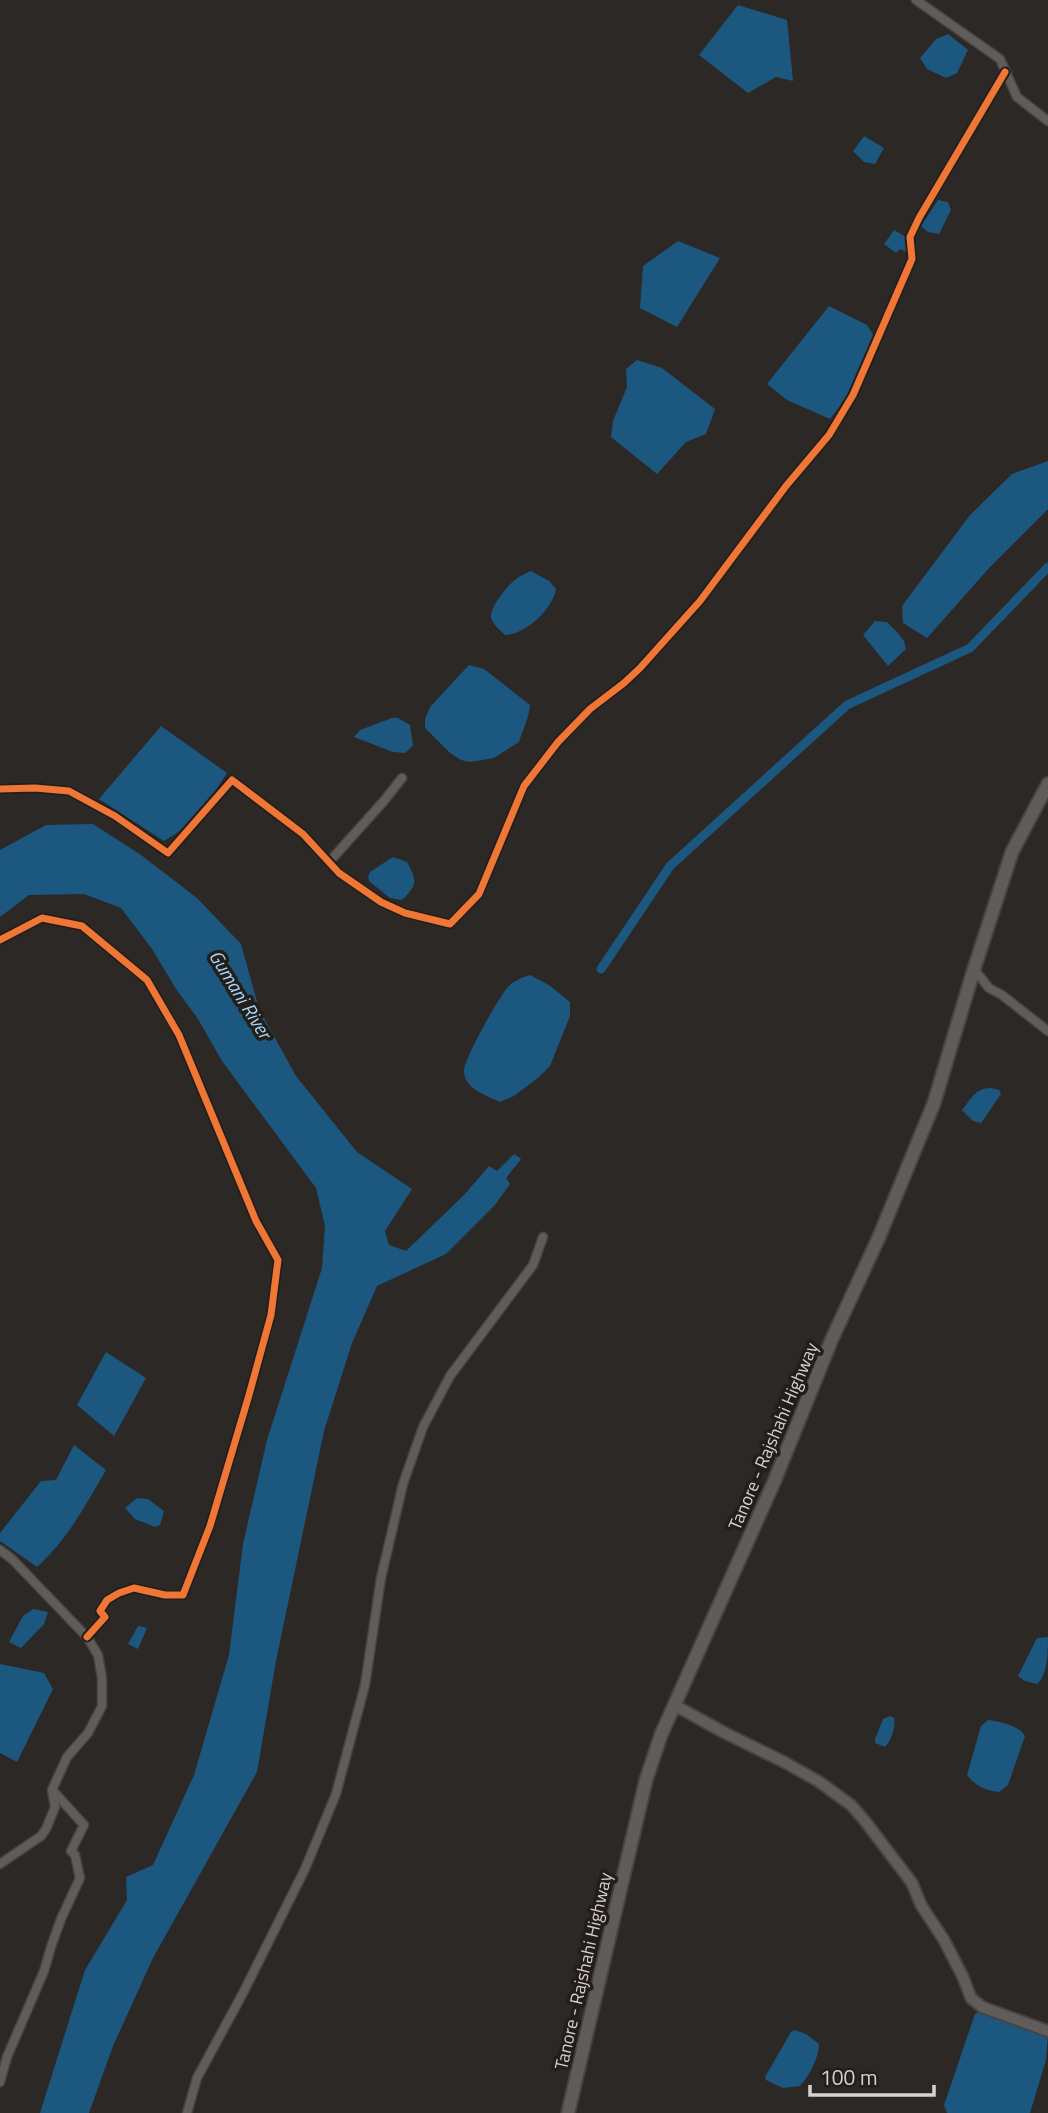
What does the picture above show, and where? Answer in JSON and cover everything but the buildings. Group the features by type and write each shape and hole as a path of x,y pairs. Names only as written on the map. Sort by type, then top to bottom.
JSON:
{"main road":[{"name":"Tanore - Rajshahi Highway","path":"568,2113 646,1780 661,1735 774,1482 831,1341 879,1237 933,1103 1012,852 1048,784"}],"street":[{"path":"916,0 999,59 1017,97 1048,121"},
{"path":"0,789 69,791 115,816 168,853 232,780 303,834 340,873 382,902 405,913 450,924 479,894 524,786 566,734 590,709 640,668 700,601 786,486 830,435 853,395 912,259 910,237 919,218 1006,72"},
{"path":"330,861 402,778"},
{"path":"0,940 42,918 82,926 147,980 179,1035 256,1221 278,1260 271,1315 249,1395 210,1526 183,1595 165,1595 134,1588 119,1593 107,1600 100,1611 105,1617 87,1637"},
{"path":"974,969 989,988 1048,1031"},
{"path":"187,2113 197,2078 305,1869 336,1794 365,1685 381,1578 400,1497 423,1427 450,1376 533,1265 543,1237"},
{"path":"0,1550 12,1559 87,1637 98,1655 102,1678 102,1706 88,1733 67,1758 52,1790 55,1807 41,1836 0,1864"},
{"path":"676,1706 784,1762 851,1805 912,1883 921,1905 944,1940 963,1977 971,1998 982,2007 1048,2031"},
{"path":"0,2082 7,2057 44,1971 61,1919 80,1878 75,1855 71,1851 84,1825 52,1790"}],"water":[{"path":"738,5 787,20 793,81 776,77 748,93 699,55"},
{"path":"948,34 968,50 957,73 946,78 927,69 920,58 936,39"},
{"path":"864,136 884,148 875,164 864,162 853,151"},
{"path":"938,200 948,202 951,210 939,234 928,232 921,226"},
{"path":"894,230 908,238 906,252 900,249 896,253 884,244"},
{"path":"678,241 720,258 677,327 640,308 643,266"},
{"path":"829,306 867,325 874,336 850,390 830,419 787,400 767,384"},
{"path":"637,360 662,368 715,409 706,434 686,442 657,474 611,437 613,421 627,387 626,369"},
{"path":"1048,461 1048,509 990,567 927,638 903,623 902,606 970,515 1012,474"},
{"path":"531,571 549,581 556,589 554,597 544,612 529,626 505,635 492,620 493,608 513,582"},
{"path":"875,621 887,622 904,641 906,649 888,666 863,635"},
{"path":"469,665 484,669 530,705 519,742 494,758 470,762 450,753 425,728 430,707"},
{"path":"398,718 410,725 413,746 405,753 393,752 354,737 360,730"},
{"path":"161,726 227,773 192,820 164,841 99,799"},
{"name":"Gumani River","path":"93,824 141,855 197,898 241,944 259,1009 296,1076 357,1152 412,1189 385,1231 389,1245 406,1251 464,1195 489,1166 497,1171 514,1154 521,1159 506,1178 510,1184 495,1205 446,1254 377,1286 352,1343 324,1431 276,1661 257,1772 153,1958 113,2046 89,2113 40,2113 85,1970 127,1900 126,1877 153,1865 194,1775 229,1655 243,1544 267,1440 322,1268 325,1226 316,1188 222,1061 152,949 121,908 84,894 29,895 0,917 0,850 46,825"},
{"path":"393,857 407,862 414,878 411,890 402,900 390,898 369,881 368,877 370,872"},
{"path":"530,975 549,985 570,1002 570,1016 550,1066 514,1096 500,1102 468,1083 464,1072 465,1065 507,988"},
{"path":"991,1088 999,1090 1001,1094 981,1123 973,1121 962,1110 977,1092"},
{"path":"106,1352 146,1378 114,1436 77,1405"},
{"path":"74,1445 106,1470 67,1533 37,1567 0,1541 0,1533 41,1481 56,1480"},
{"path":"137,1498 148,1499 164,1511 160,1525 155,1527 135,1519 125,1508"},
{"path":"33,1609 48,1612 44,1624 21,1648 9,1642 23,1616"},
{"path":"138,1626 147,1628 138,1649 128,1644"},
{"path":"1048,1637 1047,1663 1041,1680 1037,1684 1025,1681 1018,1676 1037,1638"},
{"path":"0,1664 44,1673 53,1689 17,1762 0,1753"},
{"path":"890,1716 894,1718 894,1725 891,1738 885,1747 875,1743 875,1739 883,1719"},
{"path":"988,1720 1014,1727 1025,1736 1008,1785 999,1792 981,1787 967,1775 981,1726"},
{"path":"981,2012 1048,2035 1046,2060 1030,2113 947,2113 944,2105 975,2014"},
{"path":"795,2030 819,2044 817,2056 800,2086 783,2088 765,2077 791,2032"}],"waterway":[{"path":"601,969 670,866 847,705 970,648 1048,567"}],"cycle path":[{"path":"0,789 69,791 115,816 168,853 232,780 303,834 339,873 381,902 405,913 450,924 479,894 524,786 558,742 590,709 640,668 700,601 786,486 829,435 853,395 912,259 910,237 919,218 1005,72"},
{"path":"0,940 42,918 82,926 147,980 179,1035 256,1221 278,1260 271,1315 249,1395 210,1526 183,1595 165,1595 134,1588 119,1593 107,1600 100,1611 105,1617 87,1637"}]}
